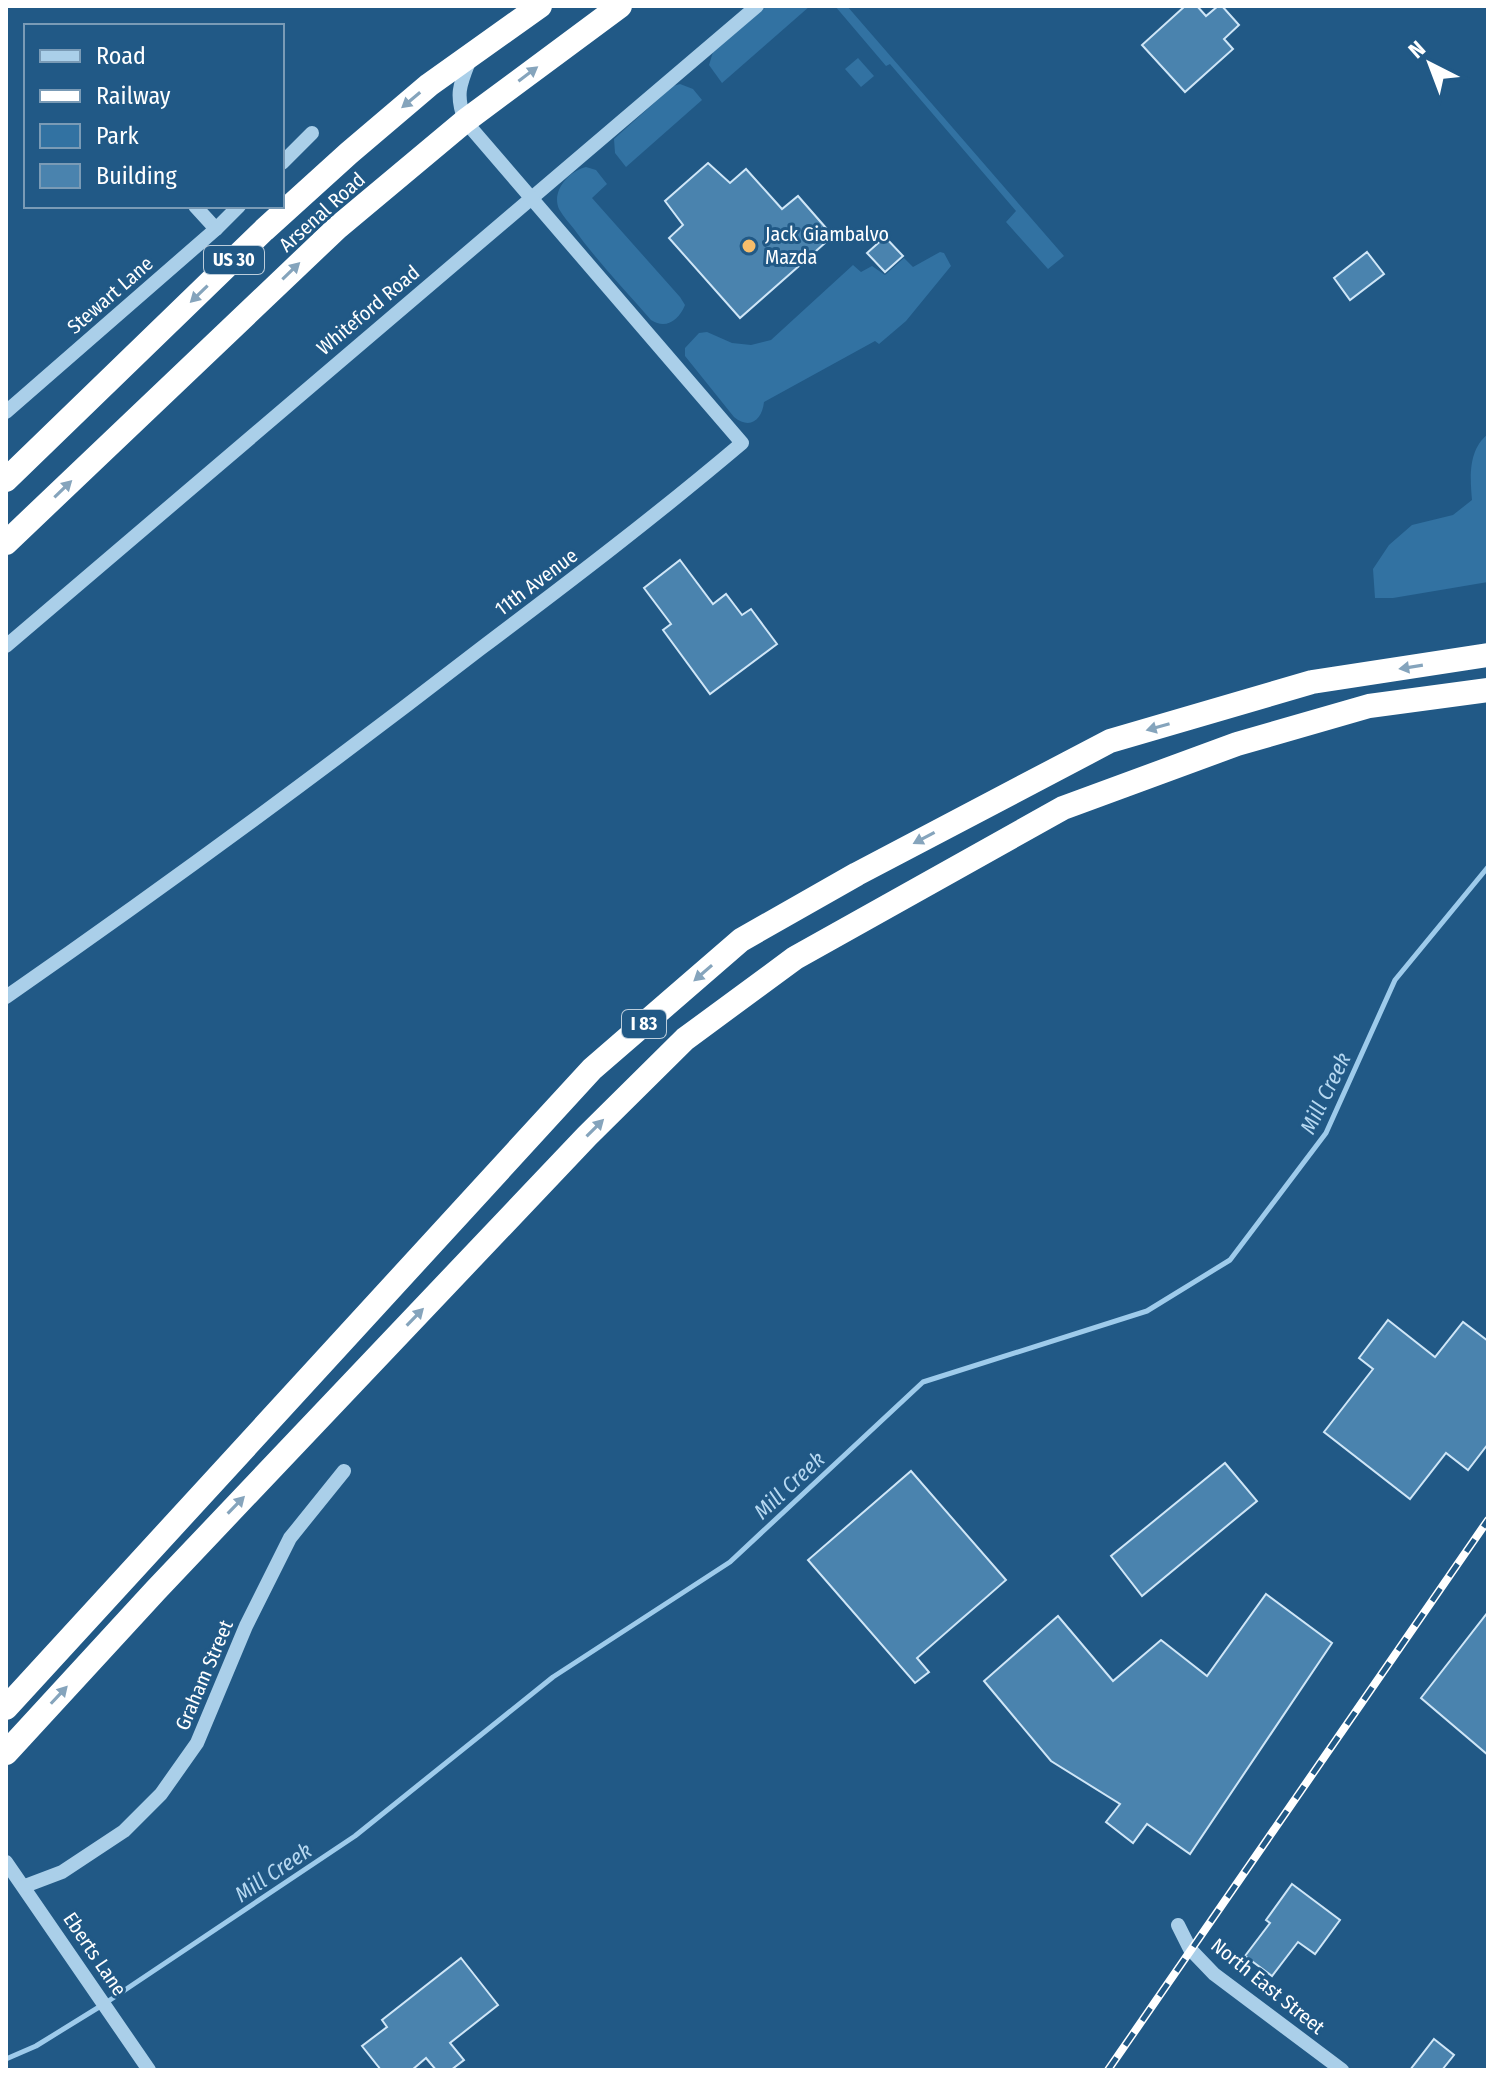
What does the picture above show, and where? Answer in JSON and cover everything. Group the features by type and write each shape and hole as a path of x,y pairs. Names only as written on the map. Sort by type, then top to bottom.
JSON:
{"highway":[{"name":"Arsenal Road","path":"6,480 360,143 429,85 540,6"},
{"name":"Arsenal Road","path":"6,543 337,228 465,121 620,6"},
{"name":"I 83","path":"6,1708 592,1069 741,940 857,874 1110,741 1312,682 1488,655"},
{"name":"I 83","path":"6,1753 156,1590 587,1136 685,1039 795,958 1063,808 1237,744 1369,706 1488,690"}],"street":[{"name":"Whiteford Road","path":"6,646 757,6"},
{"path":"465,121 458,103 459,88 473,52"},
{"name":"11th Avenue","path":"6,997 124,915 369,735 670,504 742,443 465,121"},
{"path":"284,161 312,133"},
{"path":"197,208 216,229"},
{"name":"Stewart Lane","path":"6,412 237,208"},
{"name":"Graham Street","path":"25,1886 62,1872 124,1831 161,1794 197,1743 246,1626 290,1538 344,1471"},
{"name":"Eberts Lane","path":"6,1862 149,2070"},
{"name":"North East Street","path":"1178,1925 1190,1949 1214,1974 1342,2070"}],"green space":[{"path":"767,6 810,6 722,83 709,65 713,52"},
{"path":"835,6 847,6 1064,256 1048,269 1006,222 1016,211 890,64 886,66"},
{"path":"858,58 874,76 861,87 845,69"},
{"path":"680,84 693,89 702,100 626,167 615,153 614,139 673,86"},
{"path":"586,167 596,170 607,184 592,198 685,305 671,322 662,324 651,320 559,209 557,195 563,183 573,173"},
{"path":"940,252 944,253 951,266 906,321 879,344 875,341 764,402 761,414 750,423 734,417 685,356 685,348 699,333 707,332 732,343 751,345 771,340 853,265 861,272 872,266 885,275 904,258 913,267"},
{"path":"1488,434 1488,582 1393,598 1375,598 1373,569 1389,545 1412,525 1453,515 1472,500 1474,456 1481,440"}],"building":[{"path":"1185,6 1197,6 1206,16 1222,6 1239,25 1224,39 1233,49 1185,92 1142,45"},
{"name":"Jack Giambalvo Mazda","path":"708,163 730,183 746,169 782,209 798,196 833,236 740,318 669,238 683,225 665,201"},
{"path":"885,237 903,256 885,272 867,253"},
{"path":"1367,252 1384,274 1350,300 1334,278"},
{"path":"680,560 713,604 726,594 742,615 751,609 777,644 710,694 663,630 671,624 644,588"},
{"path":"1388,1320 1435,1357 1463,1322 1488,1341 1488,1444 1468,1470 1446,1453 1410,1499 1324,1432 1373,1369 1359,1358"},
{"path":"1225,1463 1257,1501 1142,1596 1111,1556"},
{"path":"911,1471 1006,1580 917,1658 929,1672 915,1683 808,1560"},
{"path":"1266,1594 1332,1643 1190,1854 1147,1824 1133,1843 1106,1822 1120,1804 1051,1761 984,1681 1058,1616 1113,1681 1161,1640 1207,1676"},
{"path":"1488,1612 1488,1755 1421,1698"},
{"path":"1292,1884 1340,1920 1315,1954 1298,1942 1272,1976 1245,1956 1270,1923 1266,1920"},
{"path":"461,1958 498,2005 450,2043 464,2060 451,2070 436,2070 426,2058 412,2070 381,2070 362,2046 387,2027 382,2020"},
{"path":"1434,2039 1454,2055 1442,2070 1410,2070"}],"waterway":[{"name":"Mill Creek","path":"6,2059 36,2046 104,2004 355,1836 553,1677 730,1562 923,1382 1147,1311 1230,1260 1326,1133 1395,980 1488,867"}],"railway":[{"path":"1108,2070 1488,1520"}],"place":[{"name":"Jack Giambalvo Mazda","path":"749,246"}]}
